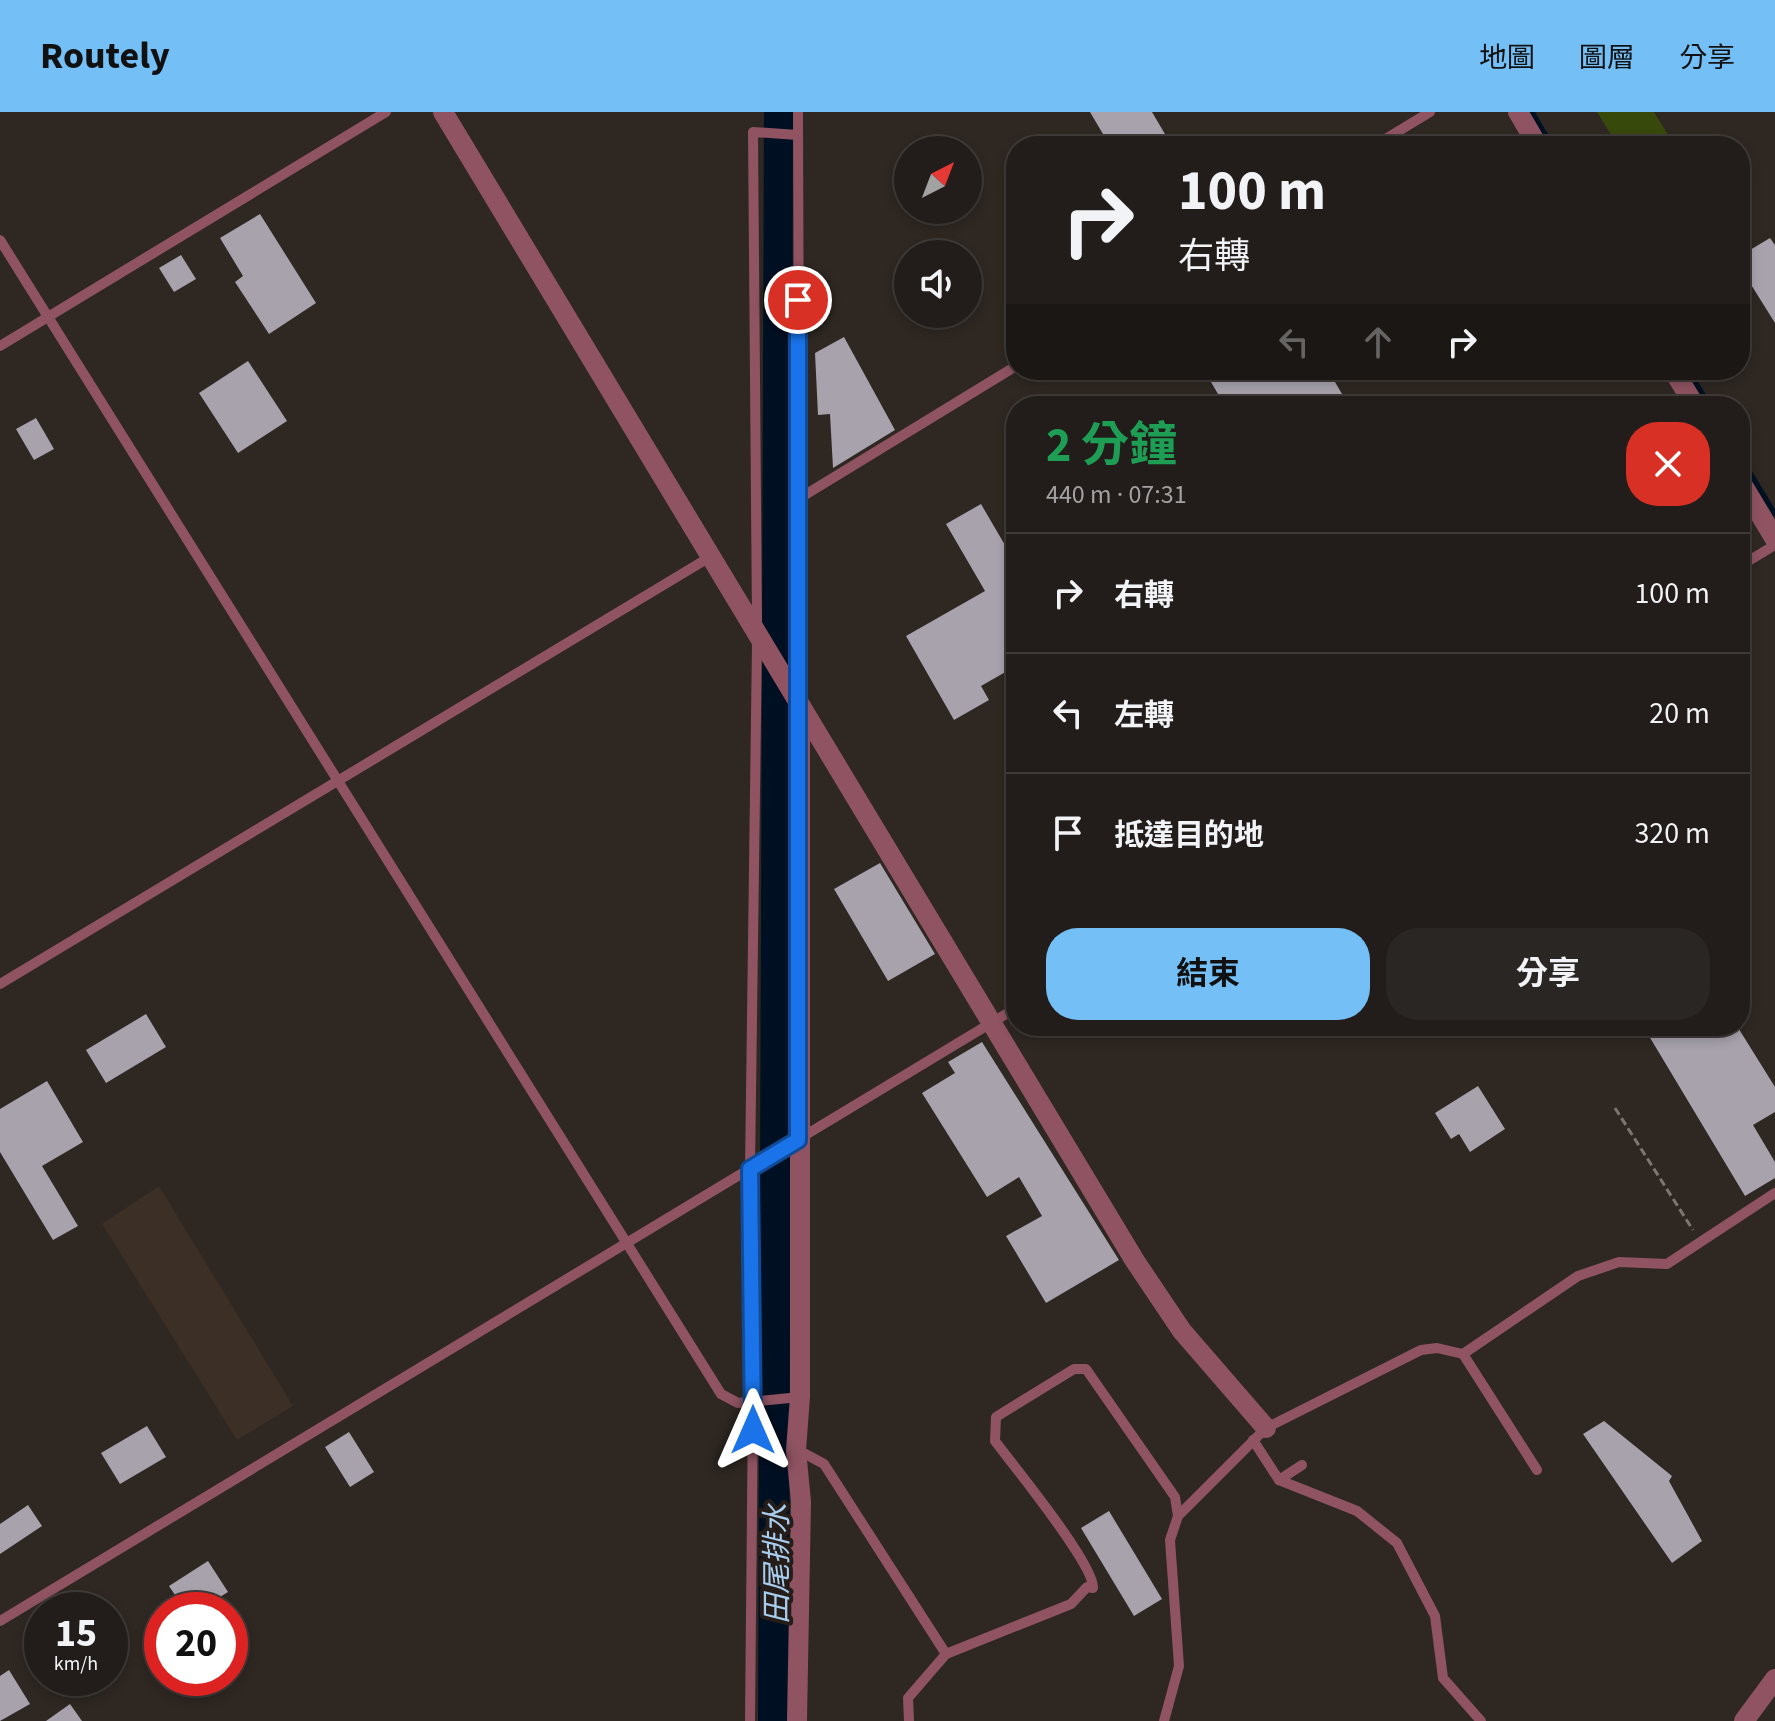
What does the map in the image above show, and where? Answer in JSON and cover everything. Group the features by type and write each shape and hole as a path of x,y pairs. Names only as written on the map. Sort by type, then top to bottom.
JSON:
{"street":[{"path":"443,112 1135,1261 1182,1331 1259,1434"},
{"path":"1518,112 1532,136"},
{"path":"1750,498 1775,539"},
{"path":"797,1721 801,1502 793,1397 798,1140 800,703"},
{"path":"1744,1721 1775,1679"}],"lane":[{"path":"0,346 386,112"},
{"path":"798,112 800,703"},
{"path":"1390,136 1430,112"},
{"path":"750,1721 753,1401 750,1169 757,631 753,132 798,135"},
{"path":"0,240 721,1394 738,1403 793,1397"},
{"path":"800,498 1006,372"},
{"path":"1750,560 1775,545"},
{"path":"0,984 710,557"},
{"path":"0,1621 1006,1014"},
{"path":"1463,1354 1578,1276 1619,1262 1667,1264 1775,1193"},
{"path":"1164,1721 1179,1666 1170,1540 1178,1516 1259,1434 1421,1350 1437,1348 1463,1354 1537,1470"},
{"path":"909,1721 908,1698 946,1654 1071,1604 1087,1587 1093,1588 1094,1580 1081,1557 995,1441 996,1417 1074,1369 1086,1369 1175,1497 1178,1516"},
{"path":"1259,1434 1279,1480 1357,1511 1397,1543 1435,1616 1443,1678 1481,1721"},
{"path":"796,1450 824,1464 946,1654"},
{"path":"1279,1480 1302,1465"}],"path":[{"path":"1615,1108 1699,1241"}],"shaded area":[{"path":"159,1186 293,1406 237,1440 102,1224"}],"green space":[{"path":"1597,112 1654,112 1669,136 1612,136"}],"water":[{"name":"田尾排水","path":"764,112 793,112 789,1721 758,1721"}],"building":[{"path":"1090,112 1152,112 1166,136 1104,136"},
{"path":"260,214 316,303 269,334 235,282 243,276 220,238"},
{"path":"1770,238 1775,245 1775,323 1750,283 1750,250"},
{"path":"181,255 196,279 174,292 159,268"},
{"path":"844,337 895,430 833,468 830,414 818,415 815,353"},
{"path":"248,361 287,421 238,453 199,393"},
{"path":"1210,380 1334,380 1343,396 1219,396"},
{"path":"36,418 54,449 34,460 16,429"},
{"path":"981,504 1006,547 1006,672 981,686 989,700 954,720 906,636 985,591 946,524"},
{"path":"880,863 935,954 888,981 834,889"},
{"path":"146,1014 166,1047 106,1083 86,1050"},
{"path":"1649,1036 1743,1036 1775,1087 1775,1112 1753,1125 1775,1162 1775,1178 1745,1196"},
{"path":"982,1042 1119,1260 1046,1303 1006,1236 1042,1216 1019,1177 987,1197 922,1093 955,1073 948,1062"},
{"path":"47,1081 83,1142 42,1166 78,1226 53,1240 0,1152 0,1109"},
{"path":"1478,1086 1505,1129 1470,1152 1459,1134 1451,1139 1435,1113"},
{"path":"1604,1421 1672,1476 1669,1481 1702,1541 1672,1563 1583,1434"},
{"path":"147,1426 166,1457 120,1484 101,1453"},
{"path":"349,1432 374,1472 350,1487 325,1447"},
{"path":"28,1505 42,1526 0,1554 0,1524"},
{"path":"1109,1511 1162,1599 1134,1616 1081,1528"},
{"path":"208,1561 228,1592 173,1592 169,1586"},
{"path":"9,1670 30,1704 0,1721 0,1676"},
{"path":"70,1704 82,1721 46,1721"}],"waterway":[{"path":"1532,112 1546,136"},
{"path":"1694,380 1704,396"},
{"path":"1750,473 1775,514"}],"route":[{"path":"753,1430 750,1169 798,1140 798,300"}]}
